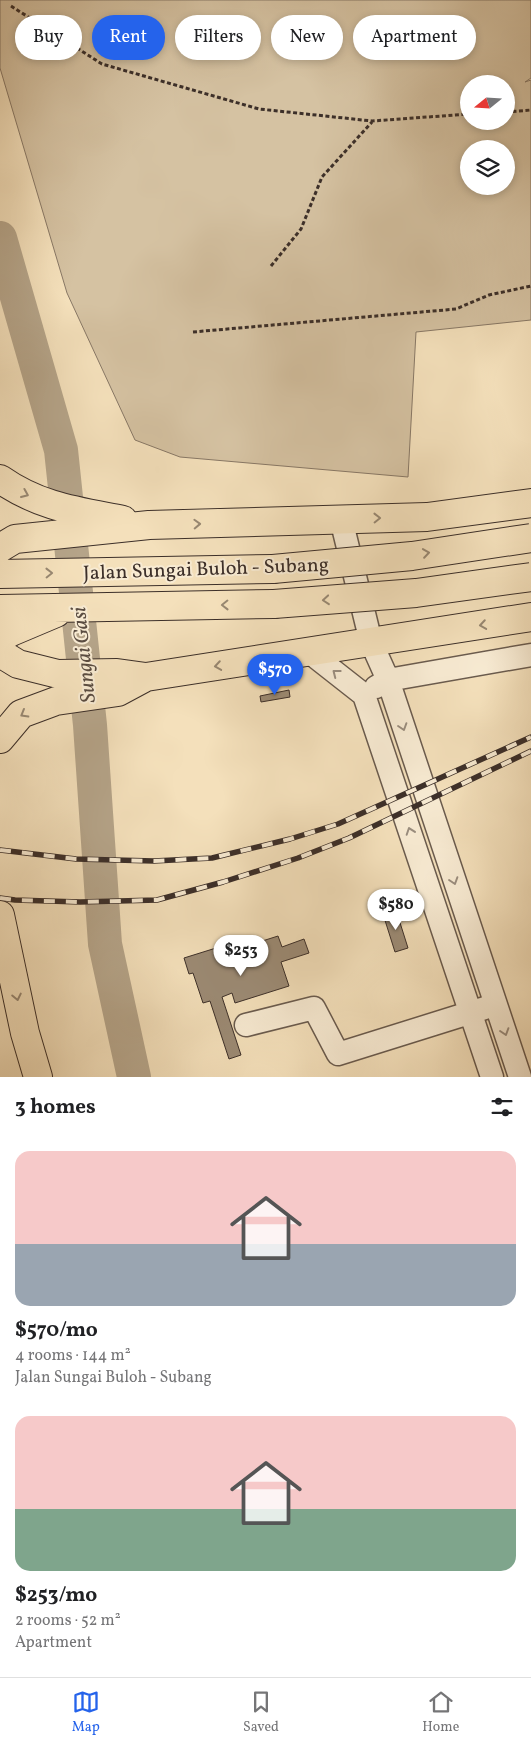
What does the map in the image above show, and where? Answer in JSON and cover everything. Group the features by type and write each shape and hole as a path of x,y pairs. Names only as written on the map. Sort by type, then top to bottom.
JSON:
{"highway":[{"path":"0,480 17,491 51,506 149,525"},
{"path":"0,548 16,539 149,525 427,517 531,503"},
{"name":"Jalan Sungai Buloh - Subang","path":"0,574 273,570 412,556 531,538"},
{"name":"Jalan Sungai Buloh - Subang","path":"0,609 274,604 416,593 531,577"},
{"path":"0,639 11,632 69,608"},
{"path":"0,653 18,664 58,674 117,673 146,677 531,618"},
{"path":"0,738 21,714 56,700 118,692 146,677"},
{"path":"0,916 25,1033 38,1077"}],"lane":[{"path":"341,520 371,642 388,680 520,1077"},
{"path":"308,652 364,695 492,1077"},
{"path":"364,695 388,680 531,655"},
{"path":"246,1025 314,1008 338,1054 496,1004"}],"path":[{"path":"11,6 102,64 259,110 372,121 460,115"},
{"path":"515,111 531,110"},
{"path":"271,266 301,229 322,177 372,121"},
{"path":"192,332 456,310 489,295 531,286"}],"shaded area":[{"path":"0,0 531,0 531,78 525,82 531,80 531,320 416,332 408,477 180,457 135,440 67,293 0,68"}],"building":[{"path":"289,690 290,697 261,702 260,696"},
{"path":"396,910 408,948 395,952 383,914"},
{"path":"278,936 282,947 304,939 309,953 281,962 289,986 235,1003 232,993 222,997 241,1055 229,1059 210,1001 203,1003 193,973 189,974 184,958 232,943 234,950"}],"waterway":[{"name":"Sungai Gasi","path":"0,238 61,450 90,725 105,944 134,1077"}],"railway":[{"path":"0,850 76,859 154,861 212,858 290,839 338,824 531,737"},
{"path":"0,898 80,902 157,900 223,882 298,858 349,838 531,751"}]}
